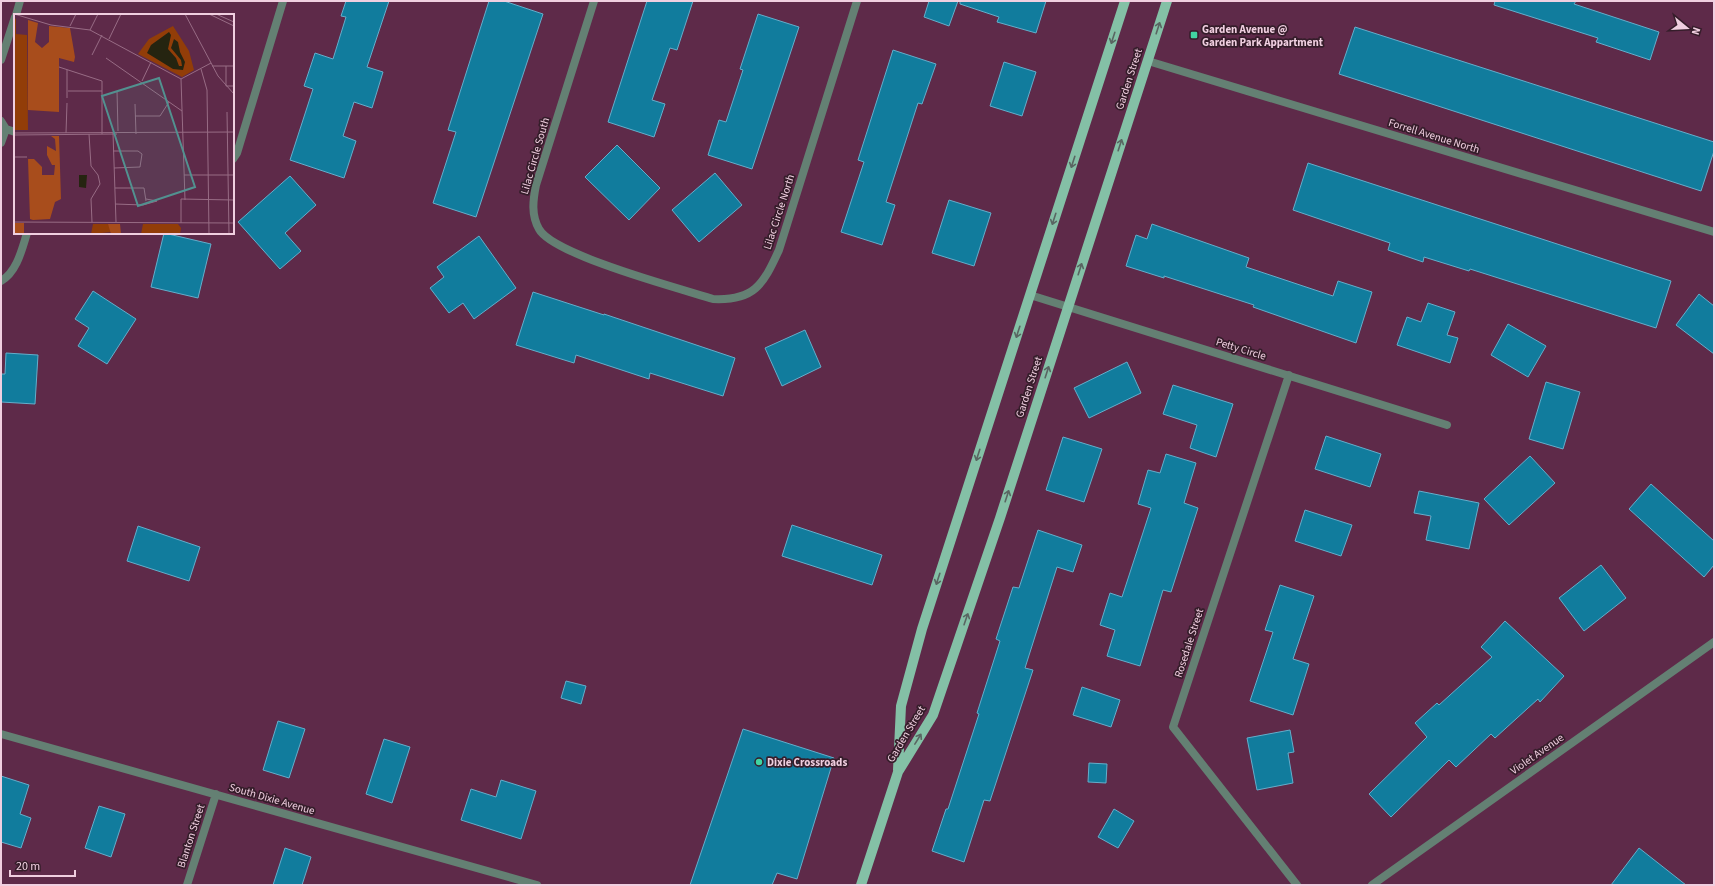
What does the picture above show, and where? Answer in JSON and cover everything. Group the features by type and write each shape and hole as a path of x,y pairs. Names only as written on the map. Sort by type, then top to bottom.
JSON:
{"main road":[{"name":"Garden Street","path":"898,772 901,706 922,629 1125,1"},
{"name":"Garden Street","path":"862,885 898,772 933,716 1167,1"}],"street":[{"path":"16,14 20,1"},
{"path":"234,158 237,153 283,1"},
{"name":"Lilac Circle South","path":"594,1 536,185 532,204 539,230 549,240 560,247 619,270"},
{"name":"Lilac Circle North","path":"619,270 713,299 740,298 751,293 760,283 770,270 779,250 857,1"},
{"path":"1,60 14,19"},
{"name":"Forrell Avenue North","path":"1148,61 1714,232"},
{"path":"1,121 6,129 14,132"},
{"path":"1,143 6,129"},
{"path":"1,281 5,279 14,267 27,234"},
{"name":"Petty Circle","path":"1030,294 1447,425"},
{"name":"Rosedale Street","path":"1289,375 1174,727 1297,885"},
{"name":"Violet Avenue","path":"1372,885 1714,642"},
{"name":"South Dixie Avenue","path":"1,734 537,885"},
{"name":"Blanton Street","path":"187,885 216,794"}],"building":[{"path":"346,1 389,1 367,67 383,72 372,108 354,102 343,136 356,141 344,178 290,160 313,89 304,86 315,53 333,59 346,17 341,16"},
{"path":"489,1 504,1 543,14 476,217 433,203 456,132 448,130"},
{"path":"647,1 693,1 677,50 670,48 652,100 665,104 654,137 608,122"},
{"path":"929,1 958,1 949,26 924,17"},
{"path":"960,1 1046,1 1036,33 997,22 999,17 960,4"},
{"path":"1495,1 1576,1 1574,4 1659,32 1650,60 1596,42 1598,38 1494,5"},
{"path":"758,14 799,27 752,169 708,155 719,120 726,122 743,70 740,69"},
{"path":"1355,27 1714,142 1714,151 1701,191 1339,74"},
{"path":"893,50 936,64 922,104 918,103 886,202 895,205 882,245 841,232 864,162 858,160"},
{"path":"1004,62 1036,72 1022,116 990,106"},
{"path":"617,145 660,188 629,220 585,177"},
{"path":"1308,163 1671,281 1656,328 1470,269 1469,271 1424,257 1423,262 1388,250 1390,243 1293,210"},
{"path":"715,173 742,205 699,242 672,210"},
{"path":"290,176 316,205 285,233 301,251 280,269 238,222"},
{"path":"949,200 991,213 974,266 932,253"},
{"path":"1152,224 1249,258 1246,267 1333,296 1338,281 1372,292 1356,343 1253,307 1254,305 1164,276 1164,278 1126,266 1136,235 1147,239"},
{"path":"164,234 211,244 198,298 151,287"},
{"path":"479,236 516,288 474,319 463,303 449,313 430,288 444,277 437,267"},
{"path":"93,291 136,319 107,364 78,346 89,328 75,319"},
{"path":"533,292 735,358 723,396 650,373 649,379 576,355 574,363 516,345"},
{"path":"1699,294 1714,306 1714,354 1676,325"},
{"path":"1428,303 1455,312 1447,335 1458,338 1450,363 1397,345 1407,317 1421,322"},
{"path":"1508,324 1546,346 1528,377 1491,355"},
{"path":"805,330 821,367 782,386 765,348"},
{"path":"6,353 38,355 35,404 1,402 1,374 5,374"},
{"path":"1127,362 1141,393 1089,418 1074,388"},
{"path":"1546,382 1580,392 1563,449 1529,439"},
{"path":"1173,385 1233,404 1216,457 1190,448 1197,425 1163,414"},
{"path":"1326,436 1381,454 1370,487 1315,469"},
{"path":"1063,437 1102,449 1084,502 1046,490"},
{"path":"1166,454 1196,463 1184,503 1198,508 1171,592 1163,590 1140,666 1107,656 1115,630 1100,625 1110,593 1122,597 1151,508 1138,504 1148,470 1160,473"},
{"path":"1530,456 1555,483 1509,525 1484,499"},
{"path":"1651,484 1714,541 1714,565 1704,577 1629,509"},
{"path":"1419,491 1479,503 1469,549 1426,540 1431,516 1414,513"},
{"path":"1305,510 1352,525 1341,556 1295,541"},
{"path":"792,525 882,555 872,585 782,556"},
{"path":"138,526 200,547 189,581 127,561"},
{"path":"1038,530 1082,545 1073,572 1057,567 1025,668 1033,670 990,801 984,800 964,862 932,851 946,809 948,809 979,714 977,713 1000,641 996,639 1013,587 1019,588"},
{"path":"1601,565 1626,598 1584,631 1559,598"},
{"path":"1280,585 1314,596 1293,659 1309,664 1293,715 1250,701 1273,632 1265,630"},
{"path":"1505,621 1564,676 1540,702 1538,699 1495,738 1491,734 1456,767 1449,760 1391,817 1369,794 1427,737 1415,723 1437,703 1439,705 1492,657 1481,647"},
{"path":"566,681 586,686 581,704 561,698"},
{"path":"1082,687 1120,700 1111,727 1073,715"},
{"path":"278,721 305,729 289,778 263,770"},
{"path":"743,729 834,758 797,879 777,873 772,885 690,885"},
{"path":"1290,730 1294,752 1288,753 1293,783 1257,790 1247,738"},
{"path":"384,739 410,747 392,803 366,794"},
{"path":"1089,763 1107,764 1106,783 1088,782"},
{"path":"1,776 29,785 20,814 31,818 21,848 1,842"},
{"path":"501,780 536,791 521,839 461,820 471,789 496,797"},
{"path":"99,806 125,814 111,857 85,848"},
{"path":"1114,809 1134,821 1118,848 1098,837"},
{"path":"285,848 311,857 302,885 273,885"},
{"path":"1639,848 1686,885 1611,885"}],"place":[{"name":"Garden Avenue @ Garden Park Appartment","path":"1194,35"},
{"name":"Dixie Crossroads","path":"759,762"}]}
